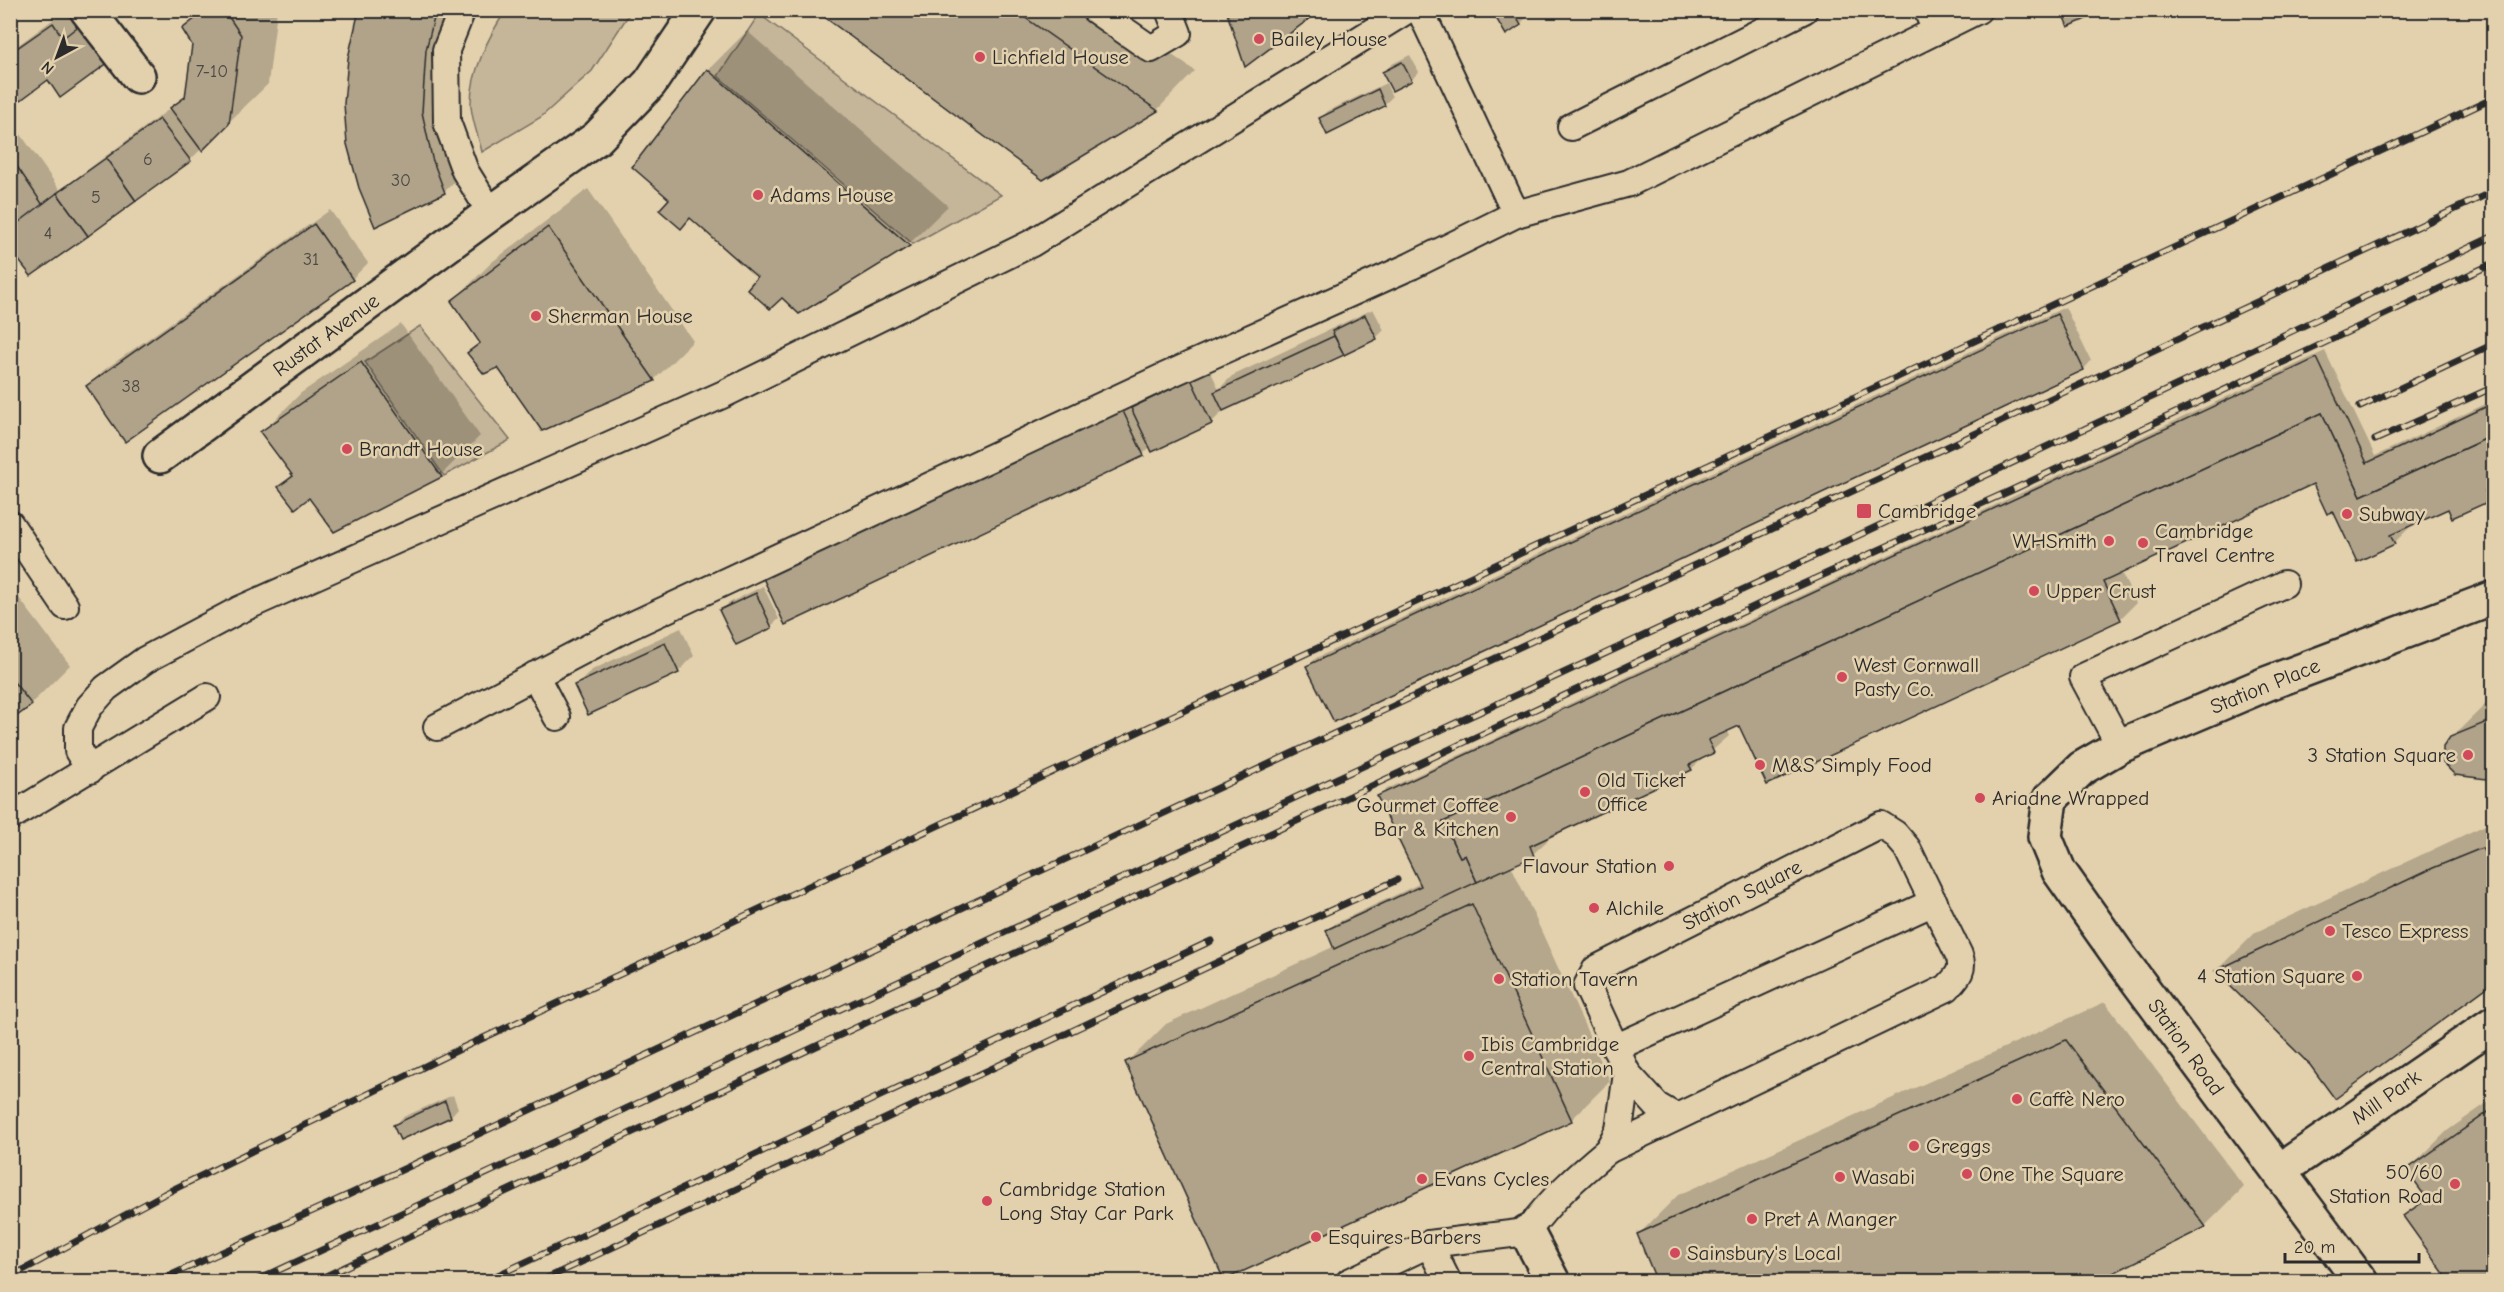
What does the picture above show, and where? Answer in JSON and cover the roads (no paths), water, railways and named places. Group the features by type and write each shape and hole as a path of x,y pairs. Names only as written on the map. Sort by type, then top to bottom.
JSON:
{"street":[{"path":"87,10 138,76"},
{"name":"Rustat Avenue","path":"160,456 597,138 650,83 699,10"},
{"name":"Station Place","path":"2050,799 2082,768 2120,746 2266,684 2493,598"},
{"name":"Station Road","path":"2050,799 2045,837 2059,871 2122,960 2361,1281"},
{"name":"Mill Park","path":"2279,1171 2493,1023"},
{"path":"1527,1232 1553,1281"}],"lane":[{"path":"462,10 446,50 447,122 465,171 491,213"},
{"path":"1095,10 1151,49 1178,33 1169,10"},
{"path":"90,770 78,751 78,728 89,707 106,688 145,660 240,610 724,394 1032,243 1407,10"},
{"path":"1420,10 1516,214"},
{"path":"1571,128 1804,10"},
{"path":"437,727 635,624 1161,378 1412,266 1516,214 1629,183 1932,21 1978,10"},
{"path":"10,524 65,606"},
{"path":"2120,746 2083,677 2284,584"},
{"path":"535,675 557,717"},
{"path":"10,817 207,697"},
{"name":"Station Square","path":"1527,1232 1565,1186 1608,1150 1674,1116 1947,988 1959,974 1963,965 1907,848 1895,834 1881,825 1596,969 1587,986 1627,1073 1619,1130 1608,1150"},
{"path":"1615,1048 1934,902"},
{"path":"1627,1073 1657,1106 1674,1116"},
{"path":"1349,1281 1429,1244 1527,1232"},
{"path":"1429,1244 1448,1281"}],"railway":[{"path":"10,1277 164,1194 462,1048 2494,98"},
{"path":"156,1282 348,1195 2494,191"},
{"path":"253,1282 1772,576 2494,236"},
{"path":"313,1282 1781,594 2012,490 2494,263"},
{"path":"2360,407 2494,344"},
{"path":"2375,440 2494,387"},
{"path":"539,1282 1397,880"},
{"path":"483,1282 1211,941"}],"place":[{"name":"Bailey House","path":"1259,39"},
{"name":"Lichfield House","path":"980,57"},
{"name":"Adams House","path":"758,195"},
{"name":"Sherman House","path":"536,316"},
{"name":"Brandt House","path":"347,449"},
{"name":"Cambridge","path":"1864,511"},
{"name":"Subway","path":"2347,514"},
{"name":"WHSmith","path":"2109,541"},
{"name":"Cambridge Travel Centre","path":"2143,543"},
{"name":"Upper Crust","path":"2034,591"},
{"name":"West Cornwall Pasty Co.","path":"1842,677"},
{"name":"3 Station Square","path":"2468,755"},
{"name":"M&S Simply Food","path":"1760,765"},
{"name":"Old Ticket Office","path":"1585,792"},
{"name":"Ariadne Wrapped","path":"1980,798"},
{"name":"Gourmet Coffee Bar & Kitchen","path":"1511,817"},
{"name":"Flavour Station","path":"1669,866"},
{"name":"Alchile","path":"1594,908"},
{"name":"Tesco Express","path":"2330,931"},
{"name":"4 Station Square","path":"2357,976"},
{"name":"Station Tavern","path":"1499,979"},
{"name":"Ibis Cambridge Central Station","path":"1469,1056"},
{"name":"Caffè Nero","path":"2017,1099"},
{"name":"Greggs","path":"1914,1146"},
{"name":"One The Square","path":"1967,1174"},
{"name":"Wasabi","path":"1840,1177"},
{"name":"Evans Cycles","path":"1422,1179"},
{"name":"50/60 Station Road","path":"2455,1184"},
{"name":"Cambridge Station Long Stay Car Park","path":"987,1201"},
{"name":"Pret A Manger","path":"1752,1219"},
{"name":"Esquires Barbers","path":"1316,1237"},
{"name":"Sainsbury's Local","path":"1675,1253"}]}
